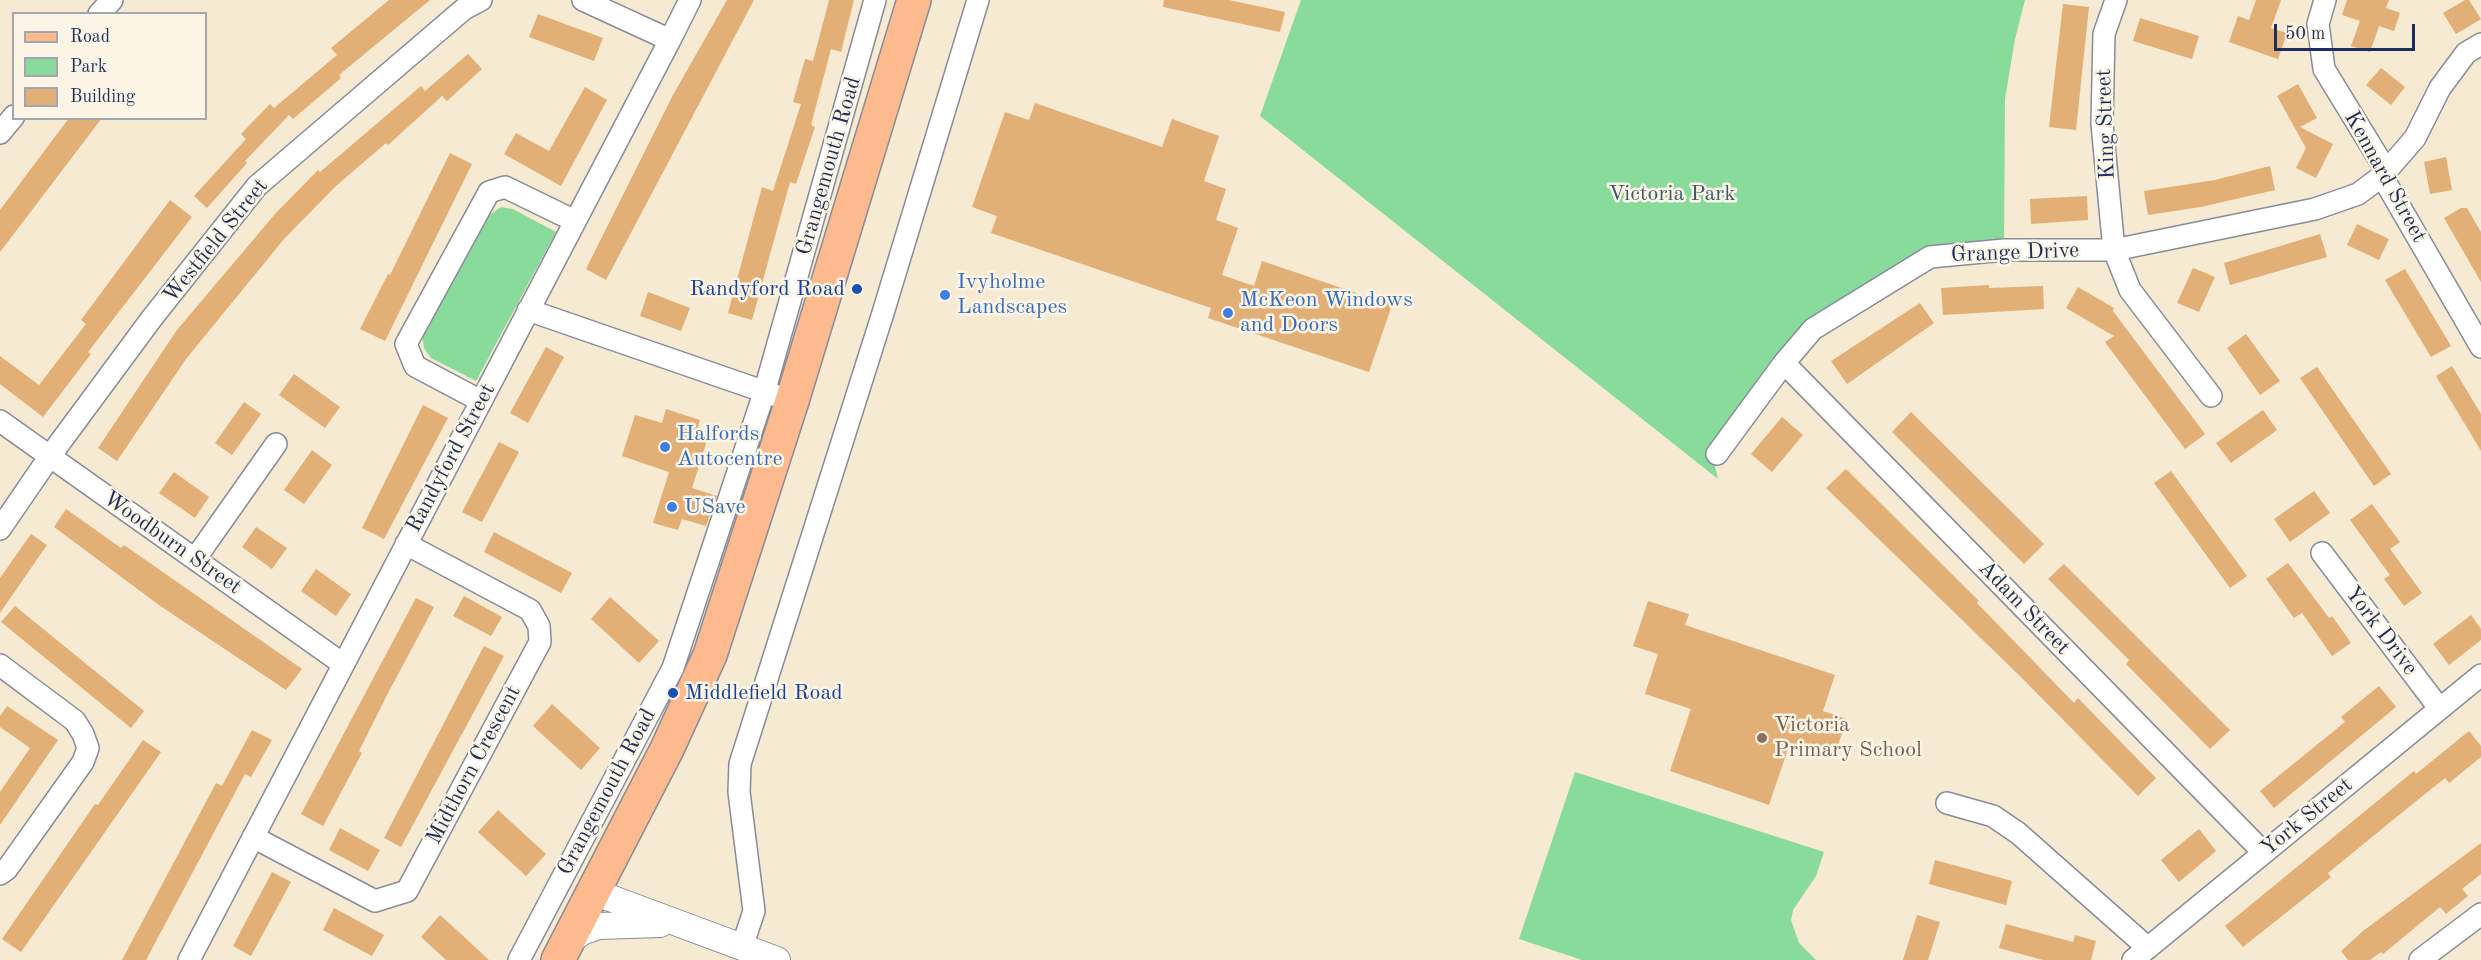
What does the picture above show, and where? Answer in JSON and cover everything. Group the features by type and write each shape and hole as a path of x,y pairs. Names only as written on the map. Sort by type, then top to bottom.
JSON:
{"main road":[{"name":"Grangemouth Road","path":"563,950 668,749 710,655 725,557 914,0"}],"street":[{"path":"101,12 112,0"},
{"name":"Westfield Street","path":"0,529 50,456 153,318 257,186 464,9 481,0"},
{"path":"583,0 669,40"},
{"name":"Randyford Street","path":"189,960 690,0"},
{"name":"Grangemouth Road","path":"778,397 875,0"},
{"path":"742,947 754,911 739,792 740,764 886,303 978,0"},
{"name":"King Street","path":"2116,0 2104,34 2102,124 2114,250 2130,290 2211,396"},
{"name":"Kennard Street","path":"2325,0 2318,24 2324,69 2481,347"},
{"name":"Grange Drive","path":"1717,454 1784,363 1813,329 1930,257 2004,250 2114,250 2315,209 2358,194 2385,174 2415,138 2440,88 2466,53 2481,44"},
{"path":"0,133 12,118"},
{"path":"481,401 415,366 406,344 489,192 505,187 575,221"},
{"path":"528,310 778,397"},
{"name":"Adam Street","path":"1784,363 2264,853"},
{"name":"Woodburn Street","path":"0,421 343,664"},
{"path":"195,559 276,444"},
{"name":"Midthorn Crescent","path":"253,837 375,901 406,891 540,642 539,626 530,610 406,544"},
{"name":"York Drive","path":"2322,553 2439,708"},
{"name":"Grangemouth Road","path":"519,960 673,668 725,557"},
{"path":"0,664 75,721 88,748 83,762 7,869 0,874"},
{"name":"York Street","path":"2141,954 2481,675"},
{"path":"1947,803 1993,816 2018,833 2141,954"},
{"path":"594,892 777,960"},
{"path":"2420,960 2481,914"},
{"path":"563,950 584,931 599,926 644,923 682,925"}],"green space":[{"name":"Victoria Park","path":"1301,0 2025,0 2015,39 2005,99 2004,250 1930,257 1813,329 1717,454 1715,466 1718,479 1260,116"},
{"path":"501,207 513,209 556,232 476,381 431,358 424,348 422,335 488,216"},
{"path":"1575,772 1824,852 1816,876 1793,910 1791,920 1799,943 1816,960 1582,960 1519,939"}],"building":[{"path":"389,0 430,0 339,75 341,78 293,119 289,115 245,161 247,163 207,208 194,196 246,139 241,134 270,104 274,108 337,55 331,48"},
{"path":"727,0 754,0 606,280 586,269 673,95"},
{"path":"829,0 854,0 841,52 831,49 811,125 815,127 796,184 790,182 752,320 728,313 762,187 773,191 801,104 793,102 805,59 813,61"},
{"path":"1164,0 1229,0 1285,12 1280,32 1163,7"},
{"path":"2256,0 2281,0 2271,28 2287,33 2278,59 2229,42 2238,16 2249,20"},
{"path":"2347,0 2389,0 2386,8 2400,13 2394,31 2379,26 2370,52 2351,46 2360,21 2342,15"},
{"path":"2469,0 2481,19 2456,34 2443,13"},
{"path":"2063,4 2089,7 2076,130 2049,127"},
{"path":"538,14 603,38 594,61 529,37"},
{"path":"2140,18 2199,36 2192,59 2133,41"},
{"path":"468,54 482,69 447,101 442,96 388,145 386,143 337,185 284,239 186,359 117,461 98,448 177,330 275,214 318,170 320,172 421,86 425,91"},
{"path":"2381,68 2405,87 2391,105 2366,85"},
{"path":"2298,84 2317,118 2300,127 2333,144 2316,178 2296,168 2306,148 2277,96"},
{"path":"585,87 607,100 561,186 504,154 516,133 549,151"},
{"path":"1035,103 1162,147 1172,119 1219,136 1204,181 1226,189 1216,220 1238,228 1222,275 1254,286 1262,261 1392,305 1369,372 1208,318 1211,308 991,233 997,216 972,207 1005,112 1029,120"},
{"path":"68,120 100,120 0,252 0,210"},
{"path":"450,153 472,164 385,341 360,329 388,274 390,275"},
{"path":"2446,157 2452,190 2430,194 2424,162"},
{"path":"2270,166 2275,190 2201,207 2148,215 2144,191 2215,180"},
{"path":"2087,196 2088,220 2031,224 2030,199"},
{"path":"170,200 192,217 88,352 91,354 43,417 0,384 0,356 39,385 86,324 81,320"},
{"path":"2461,208 2467,208 2481,232 2481,282 2444,218"},
{"path":"2357,224 2389,239 2379,260 2347,245"},
{"path":"2320,234 2327,257 2230,285 2224,263"},
{"path":"2193,268 2215,277 2199,312 2177,303"},
{"path":"2405,269 2451,346 2431,357 2385,280"},
{"path":"1989,285 1989,288 2043,286 2044,309 1943,315 1941,288"},
{"path":"2078,287 2114,308 2113,311 2205,434 2185,449 2105,342 2114,336 2066,308"},
{"path":"648,292 690,308 681,331 640,316"},
{"path":"1920,303 1934,323 1847,384 1831,361"},
{"path":"2246,334 2280,381 2260,395 2227,348"},
{"path":"546,347 564,357 528,423 510,413"},
{"path":"2452,366 2481,414 2481,451 2436,376"},
{"path":"2317,367 2391,474 2374,486 2300,378"},
{"path":"294,374 340,407 325,428 279,395"},
{"path":"244,402 261,414 232,455 215,443"},
{"path":"423,405 448,418 384,539 362,528"},
{"name":"Halfords Autocentre","path":"666,409 700,420 696,433 708,437 692,488 717,496 706,526 682,519 678,530 653,523 669,472 622,456 635,415 662,423"},
{"path":"2263,410 2277,430 2231,463 2216,443"},
{"path":"1911,412 2044,544 2024,564 1892,432"},
{"path":"1782,417 1803,435 1772,472 1751,454"},
{"path":"499,442 519,452 482,522 462,512"},
{"path":"312,450 332,465 304,504 284,490"},
{"path":"1846,469 1979,601 1977,603 2074,703 2078,698 2156,778 2138,796 2021,677 1826,488"},
{"path":"2171,471 2247,576 2230,588 2154,483"},
{"path":"174,472 209,497 195,518 159,493"},
{"path":"2314,491 2330,513 2290,542 2274,519"},
{"path":"2372,504 2400,542 2390,549 2422,593 2404,606 2384,579 2390,575 2350,520"},
{"path":"66,509 121,548 124,545 302,669 286,690 159,605 54,527"},
{"path":"256,527 287,548 272,569 242,547"},
{"path":"494,532 572,573 561,593 484,552"},
{"path":"31,534 47,545 0,613 0,578"},
{"path":"2288,563 2329,618 2332,616 2351,643 2332,656 2302,613 2294,618 2266,579"},
{"path":"2064,564 2230,730 2210,749 2126,664 2129,660 2048,579"},
{"path":"316,569 351,594 336,616 301,591"},
{"path":"464,596 502,617 491,636 453,616"},
{"path":"610,597 659,641 639,663 591,619"},
{"path":"416,598 434,607 387,695 359,751 362,753 323,826 301,814"},
{"path":"1648,601 1689,614 1685,625 1835,675 1823,711 1847,719 1834,757 1790,743 1769,805 1670,771 1691,709 1645,694 1658,654 1633,646"},
{"path":"15,606 144,711 131,728 1,622"},
{"path":"2471,615 2481,629 2481,640 2449,665 2433,644"},
{"path":"484,646 504,656 401,847 384,838"},
{"path":"2379,686 2396,707 2274,808 2260,791 2345,722 2341,717"},
{"path":"552,704 600,748 581,770 533,726"},
{"path":"7,706 58,740 0,825 0,792 30,748 0,727 0,716"},
{"path":"252,730 272,740 251,777 245,774 146,960 122,960 216,783 222,786"},
{"path":"2469,731 2481,746 2481,757 2449,783 2445,778 2328,873 2331,877 2243,947 2225,926 2414,771 2416,774"},
{"path":"143,740 161,752 21,952 2,939 95,804 98,805"},
{"path":"498,810 546,854 526,876 478,832"},
{"path":"340,828 380,850 368,871 329,850"},
{"path":"2199,829 2216,851 2179,882 2161,860"},
{"path":"2481,843 2481,874 2462,889 2468,896 2446,914 2440,907 2383,954 2381,952 2370,960 2348,960 2341,951 2363,931"},
{"path":"1935,860 2012,881 2006,905 1929,884"},
{"path":"272,872 291,882 251,956 233,946"},
{"path":"334,908 384,935 372,956 323,930"},
{"path":"440,915 489,960 446,960 421,937"},
{"path":"1917,915 1940,922 1928,960 1903,960"},
{"path":"2006,924 2073,942 2075,935 2096,941 2091,960 2043,960 1999,948"}],"place":[{"name":"Randyford Road","path":"857,289"},
{"name":"Ivyholme Landscapes","path":"945,295"},
{"name":"McKeon Windows and Doors","path":"1228,313"},
{"name":"Halfords Autocentre","path":"665,447"},
{"name":"USave","path":"672,507"},
{"name":"Middlefield Road","path":"673,693"},
{"name":"Victoria Primary School","path":"1762,738"}]}
